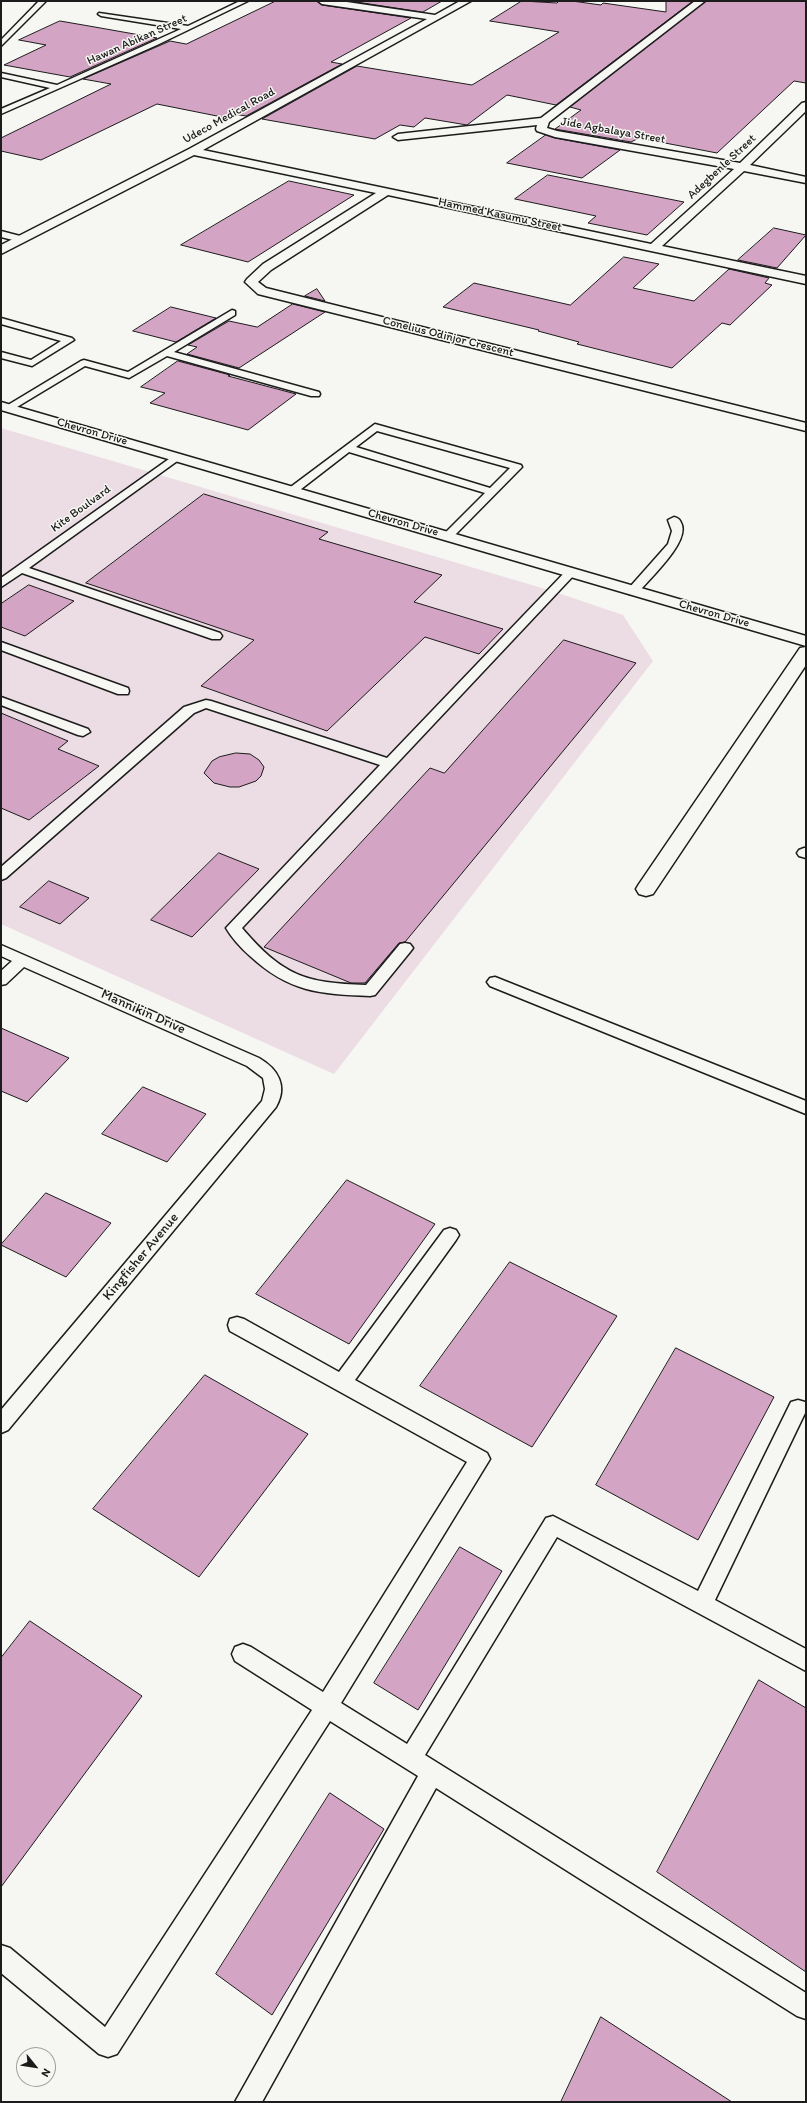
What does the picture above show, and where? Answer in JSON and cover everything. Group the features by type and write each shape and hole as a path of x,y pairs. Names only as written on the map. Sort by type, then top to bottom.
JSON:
{"street":[{"path":"322,1 436,18"},
{"name":"Udeco Medical Road","path":"1,250 193,151 466,1"},
{"name":"Jide Agbalaya Street","path":"701,1 544,122 541,129 555,134 742,167"},
{"name":"Adegbenle Street","path":"654,247 742,167 806,105"},
{"path":"398,137 544,122"},
{"name":"Hammed Kasumu Street","path":"193,151 806,280"},
{"path":"742,167 806,180"},
{"name":"Conelius Odinjor Crescent","path":"387,191 267,267 251,282 262,291 806,427"},
{"name":"Chevron Drive","path":"5,407 806,641"},
{"path":"646,889 806,652"}],"lane":[{"path":"1,44 43,1"},
{"name":"Hawan Abikan Street","path":"58,87 246,1"},
{"path":"102,14 189,28"},
{"path":"1,75 58,87"},
{"path":"1,112 58,87"},
{"path":"1,234 21,239"},
{"path":"5,407 84,363 129,375 232,313"},
{"path":"1,321 69,340 32,363 1,355"},
{"path":"165,353 315,394"},
{"path":"6,365 15,359"},
{"path":"292,491 375,427 517,467 448,536"},
{"path":"348,448 493,492"},
{"name":"Kite Boulvard","path":"1,583 176,457"},
{"path":"633,591 673,545 678,531 674,520"},
{"path":"21,568 216,636"},
{"path":"405,948 370,991 340,990 294,980 252,951 233,928 571,572"},
{"path":"1,646 123,691"},
{"path":"1,701 83,732"},
{"path":"1,875 189,710 206,704 389,763"},
{"name":"Mannikin Drive","path":"1,950 253,1062 267,1070 274,1086"},
{"path":"1,980 23,959"},
{"path":"495,982 806,1108"},
{"name":"Kingfisher Avenue","path":"1,1424 270,1103 274,1086"},
{"path":"342,1383 450,1235"},
{"path":"1,1957 108,2045 328,1706 480,1459 237,1325"},
{"path":"702,1605 798,1408"},
{"path":"410,1759 553,1525 806,1660"},
{"path":"243,1654 806,2007"},
{"path":"248,2102 432,1773"}],"shaded area":[{"path":"1,428 552,591 623,615 653,661 334,1074 1,924"}],"building":[{"path":"276,1 317,1 322,5 411,18 331,62 342,64 246,116 234,114 227,118 157,104 41,160 1,151 1,138 111,84 83,79 170,41 186,44"},
{"path":"350,1 442,1 423,12"},
{"path":"522,1 557,3 559,1 572,1 601,5 603,3 666,12 666,1 693,1 556,105 507,95 467,125 425,118 414,127 400,125 375,139 262,119 357,66 472,85 559,32 490,21"},
{"path":"706,1 806,1 806,83 794,81 717,153 639,138 631,142 555,129 581,110 570,107"},
{"path":"60,21 157,38 70,77 4,65 46,45 19,40"},
{"path":"546,135 620,150 582,178 507,163"},
{"path":"548,175 684,202 647,235 588,223 596,216 515,199"},
{"path":"289,181 354,195 248,262 181,245"},
{"path":"774,228 806,235 777,268 738,260"},
{"path":"624,257 659,264 633,288 694,301 729,269 769,278 765,283 772,285 730,325 722,323 672,368 577,344 579,342 538,331 539,330 443,307 474,283 570,305"},
{"path":"317,289 325,301 305,296"},
{"path":"293,304 325,312 239,368 187,354 197,347 188,345 229,321 257,327"},
{"path":"171,307 216,318 176,342 133,331"},
{"path":"178,361 296,394 248,430 150,403 165,393 141,387"},
{"path":"204,494 328,532 319,539 442,575 414,602 503,629 479,654 425,637 327,731 201,686 254,640 86,583"},
{"path":"29,585 74,601 25,636 1,627 1,604"},
{"path":"564,640 636,663 405,942 399,943 365,983 351,983 264,947 430,768 444,773"},
{"path":"1,713 68,741 58,749 99,766 29,820 1,808"},
{"path":"236,753 250,754 259,760 264,767 261,776 256,781 239,787 230,787 214,783 204,773 212,761 219,757"},
{"path":"219,853 259,869 192,937 151,920"},
{"path":"49,881 89,898 60,924 20,907"},
{"path":"1,1028 69,1058 27,1102 1,1091"},
{"path":"143,1087 206,1114 167,1162 102,1134"},
{"path":"347,1180 435,1224 349,1344 256,1294"},
{"path":"46,1193 111,1223 66,1277 1,1245"},
{"path":"510,1262 617,1316 532,1447 420,1386"},
{"path":"676,1348 774,1397 698,1540 596,1485"},
{"path":"205,1375 308,1434 199,1577 93,1509"},
{"path":"460,1547 502,1571 418,1710 374,1683"},
{"path":"30,1621 142,1696 1,1887 1,1658"},
{"path":"759,1680 806,1708 806,1972 657,1872"},
{"path":"330,1793 384,1829 272,2015 216,1974"},
{"path":"601,2017 732,2102 561,2102"}]}
